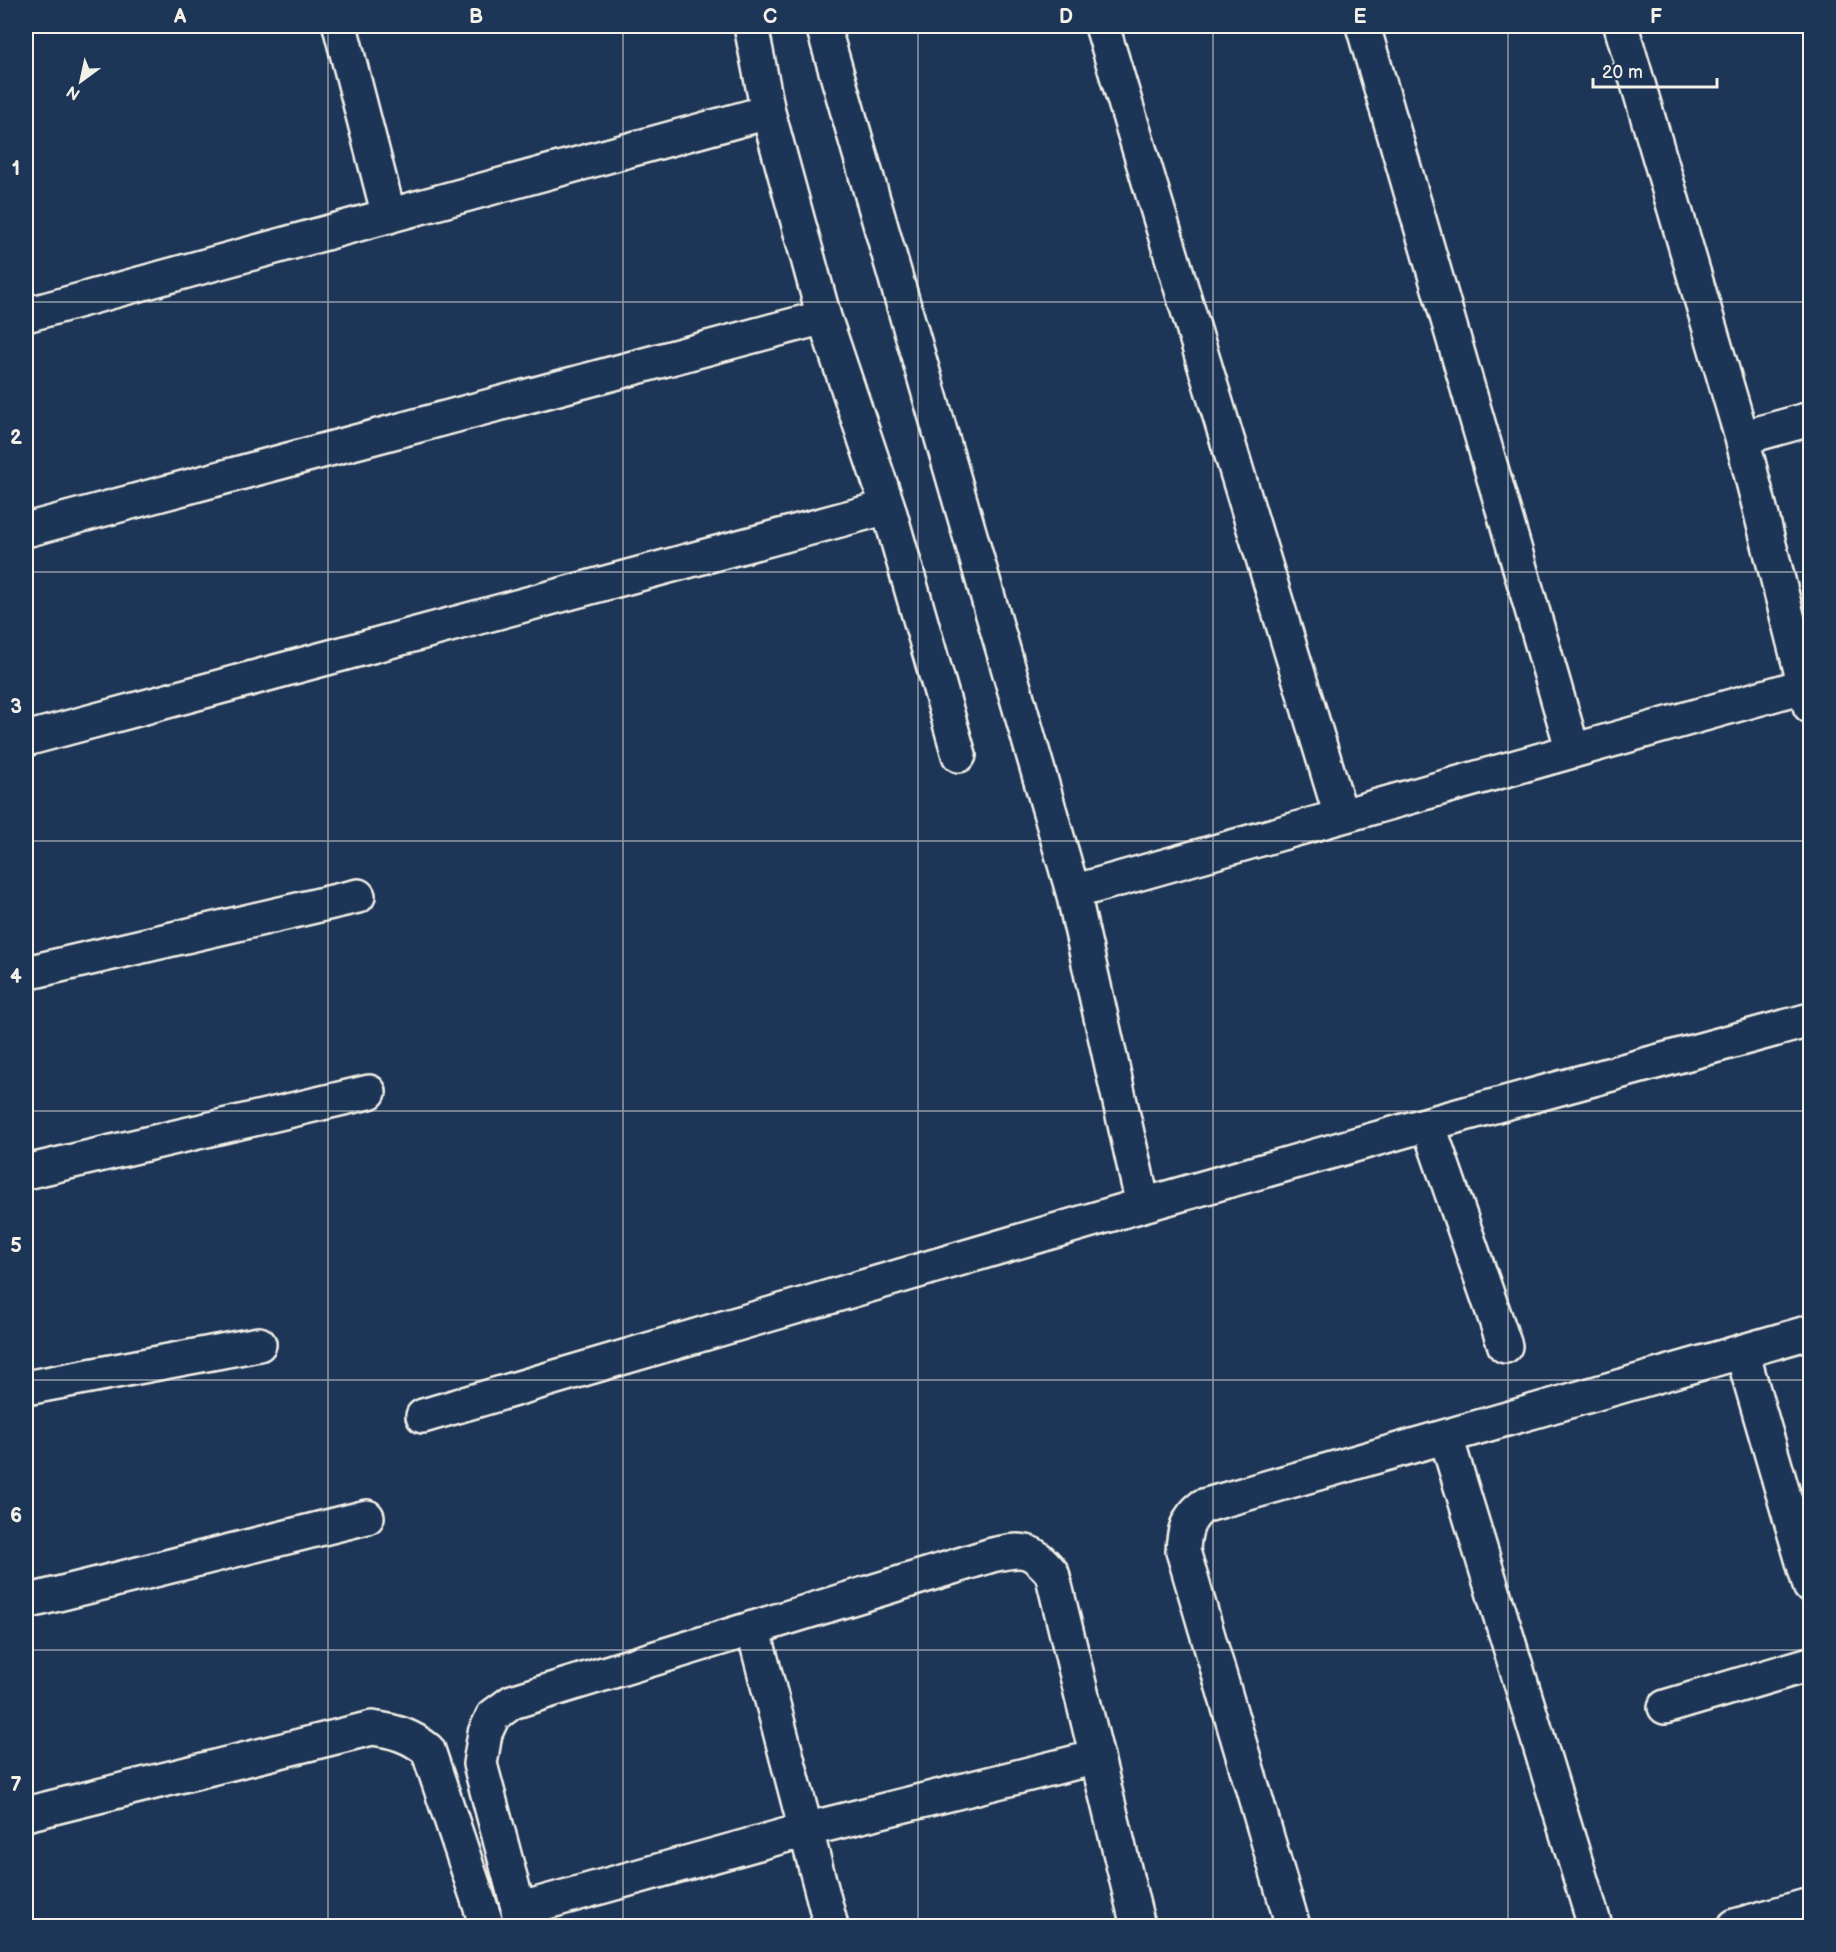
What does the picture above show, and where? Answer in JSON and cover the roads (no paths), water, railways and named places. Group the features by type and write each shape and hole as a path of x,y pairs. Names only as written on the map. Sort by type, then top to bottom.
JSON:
{"street":[{"path":"340,26 389,216"},
{"path":"750,26 768,112 824,317 888,507 959,755"},
{"path":"823,26 1073,892 1143,1205"},
{"path":"1102,26 1341,816"},
{"path":"1363,26 1573,751"},
{"path":"1073,892 1573,751 1809,692 1742,438 1622,26"},
{"path":"26,315 768,112"},
{"path":"26,530 824,317"},
{"path":"1742,438 1810,419"},
{"path":"26,739 888,507"},
{"path":"26,973 358,896"},
{"path":"423,1416 1143,1205 1428,1124 1810,1020"},
{"path":"26,1172 369,1092"},
{"path":"1428,1124 1505,1346"},
{"path":"1293,1926 1183,1551 1187,1524 1193,1513 1203,1506 1810,1332"},
{"path":"26,1388 259,1344"},
{"path":"1742,1352 1810,1586"},
{"path":"1446,1437 1595,1926"},
{"path":"26,1602 367,1517"},
{"path":"1097,1757 806,1830 520,1918 480,1764 485,1733 493,1716 512,1702 993,1554 1016,1549 1037,1555 1052,1573 1097,1757 1138,1926"},
{"path":"753,1628 831,1926"},
{"path":"1665,1707 1810,1664"},
{"path":"26,1814 372,1728 393,1731 414,1738 428,1750 487,1926"},
{"path":"1735,1926 1810,1905"}]}
